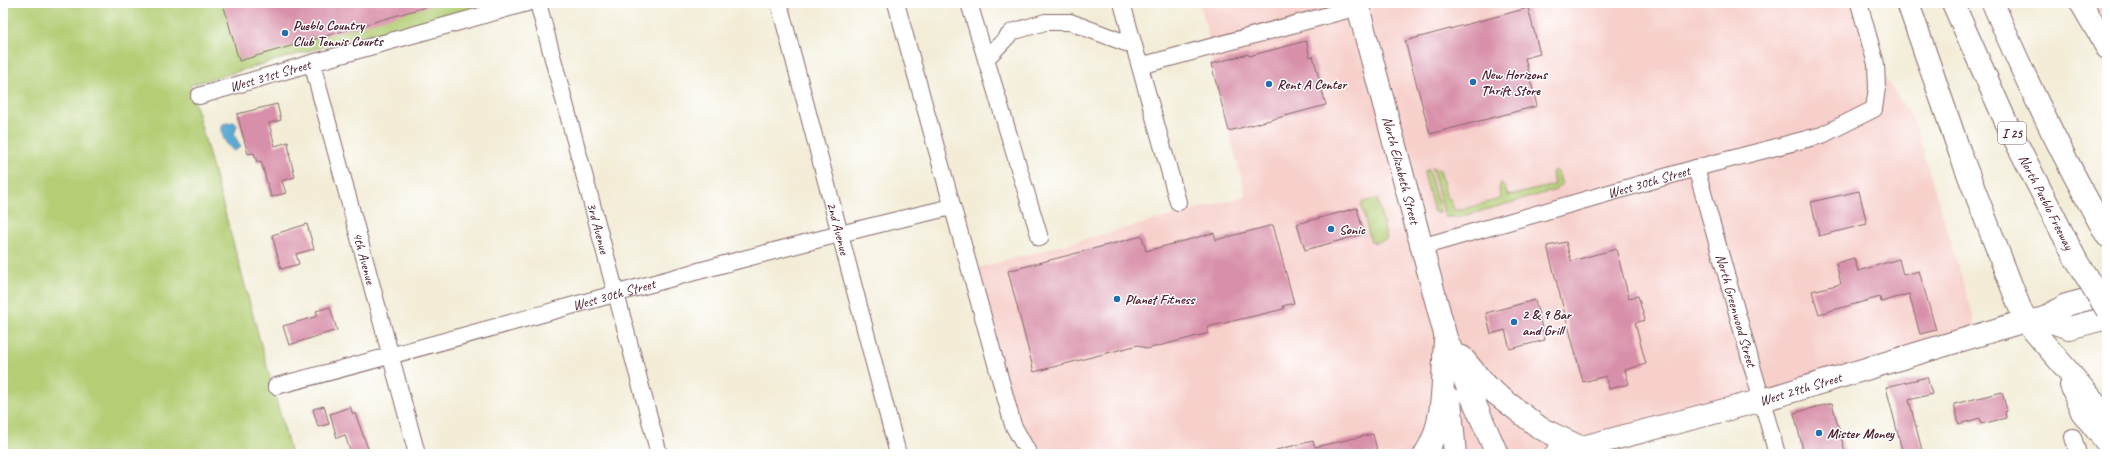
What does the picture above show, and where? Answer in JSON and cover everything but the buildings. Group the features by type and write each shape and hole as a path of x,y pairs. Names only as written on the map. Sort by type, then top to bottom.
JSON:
{"main road":[{"path":"1908,3 1960,153 2034,320 2062,363 2107,416"},
{"name":"North Pueblo Freeway","path":"1954,3 2006,122 2076,260 2107,310"},
{"name":"I 25","path":"1993,3 2022,73 2070,170 2107,236"},
{"path":"2081,3 2107,48"},
{"name":"North Elizabeth Street","path":"1357,5 1446,338 1498,454"},
{"name":"West 29th Street","path":"1556,454 1579,451 1763,400 2034,320 2066,305 2107,294"},
{"path":"2034,320 2069,328 2107,318"},
{"path":"1446,338 1486,386 1540,428 1579,451"},
{"path":"1425,454 1432,443 1439,417 1446,338"},
{"name":"North Elizabeth Street","path":"1446,338 1455,454"},
{"path":"2062,363 2082,412 2107,443"}],"street":[{"name":"West 31st Street","path":"199,96 527,3"},
{"name":"3rd Avenue","path":"538,3 659,454"},
{"name":"2nd Avenue","path":"779,3 898,454"},
{"path":"896,3 1013,425 1029,454"},
{"path":"969,3 1040,238"},
{"path":"1122,3 1178,202"},
{"name":"West 30th Street","path":"1421,247 1696,168 1822,135 1874,109 1877,88 1876,64 1859,3"},
{"path":"1140,66 1357,5"},
{"path":"986,60 1012,32 1045,22 1070,22 1134,46"},
{"name":"4th Avenue","path":"312,63 417,454"},
{"name":"North Greenwood Street","path":"1696,168 1763,400 1777,454"},
{"name":"West 30th Street","path":"276,386 839,233 952,207"},
{"path":"2073,437 2078,454"}],"shaded area":[{"path":"1200,3 1859,3 1876,64 1914,121 1979,335 1556,454 1029,454 970,270 1246,196 1211,64 1208,35"},
{"path":"2081,3 2107,3 2107,48"}],"green space":[{"path":"3,3 524,3 361,36 190,85 291,454 3,454"},
{"path":"1428,168 1440,212 1434,212 1424,173"},
{"path":"1432,168 1440,170 1447,198 1450,199 1455,211 1500,199 1499,187 1501,184 1504,186 1508,196 1554,185 1552,172 1554,170 1558,172 1562,185 1557,187 1556,190 1460,217 1445,217"},
{"path":"1377,199 1387,239 1373,243 1371,242 1361,204 1363,202"}],"water":[{"path":"234,122 237,125 234,135 241,147 234,151 228,146 222,132 222,128 223,124"}],"place":[{"name":"Pueblo Country Club Tennis Courts","path":"285,33"},
{"name":"New Horizons Thrift Store","path":"1473,82"},
{"name":"Rent A Center","path":"1269,84"},
{"name":"Sonic","path":"1331,229"},
{"name":"Planet Fitness","path":"1117,299"},
{"name":"2 & 9 Bar and Grill","path":"1514,322"},
{"name":"Mister Money","path":"1819,433"}]}
